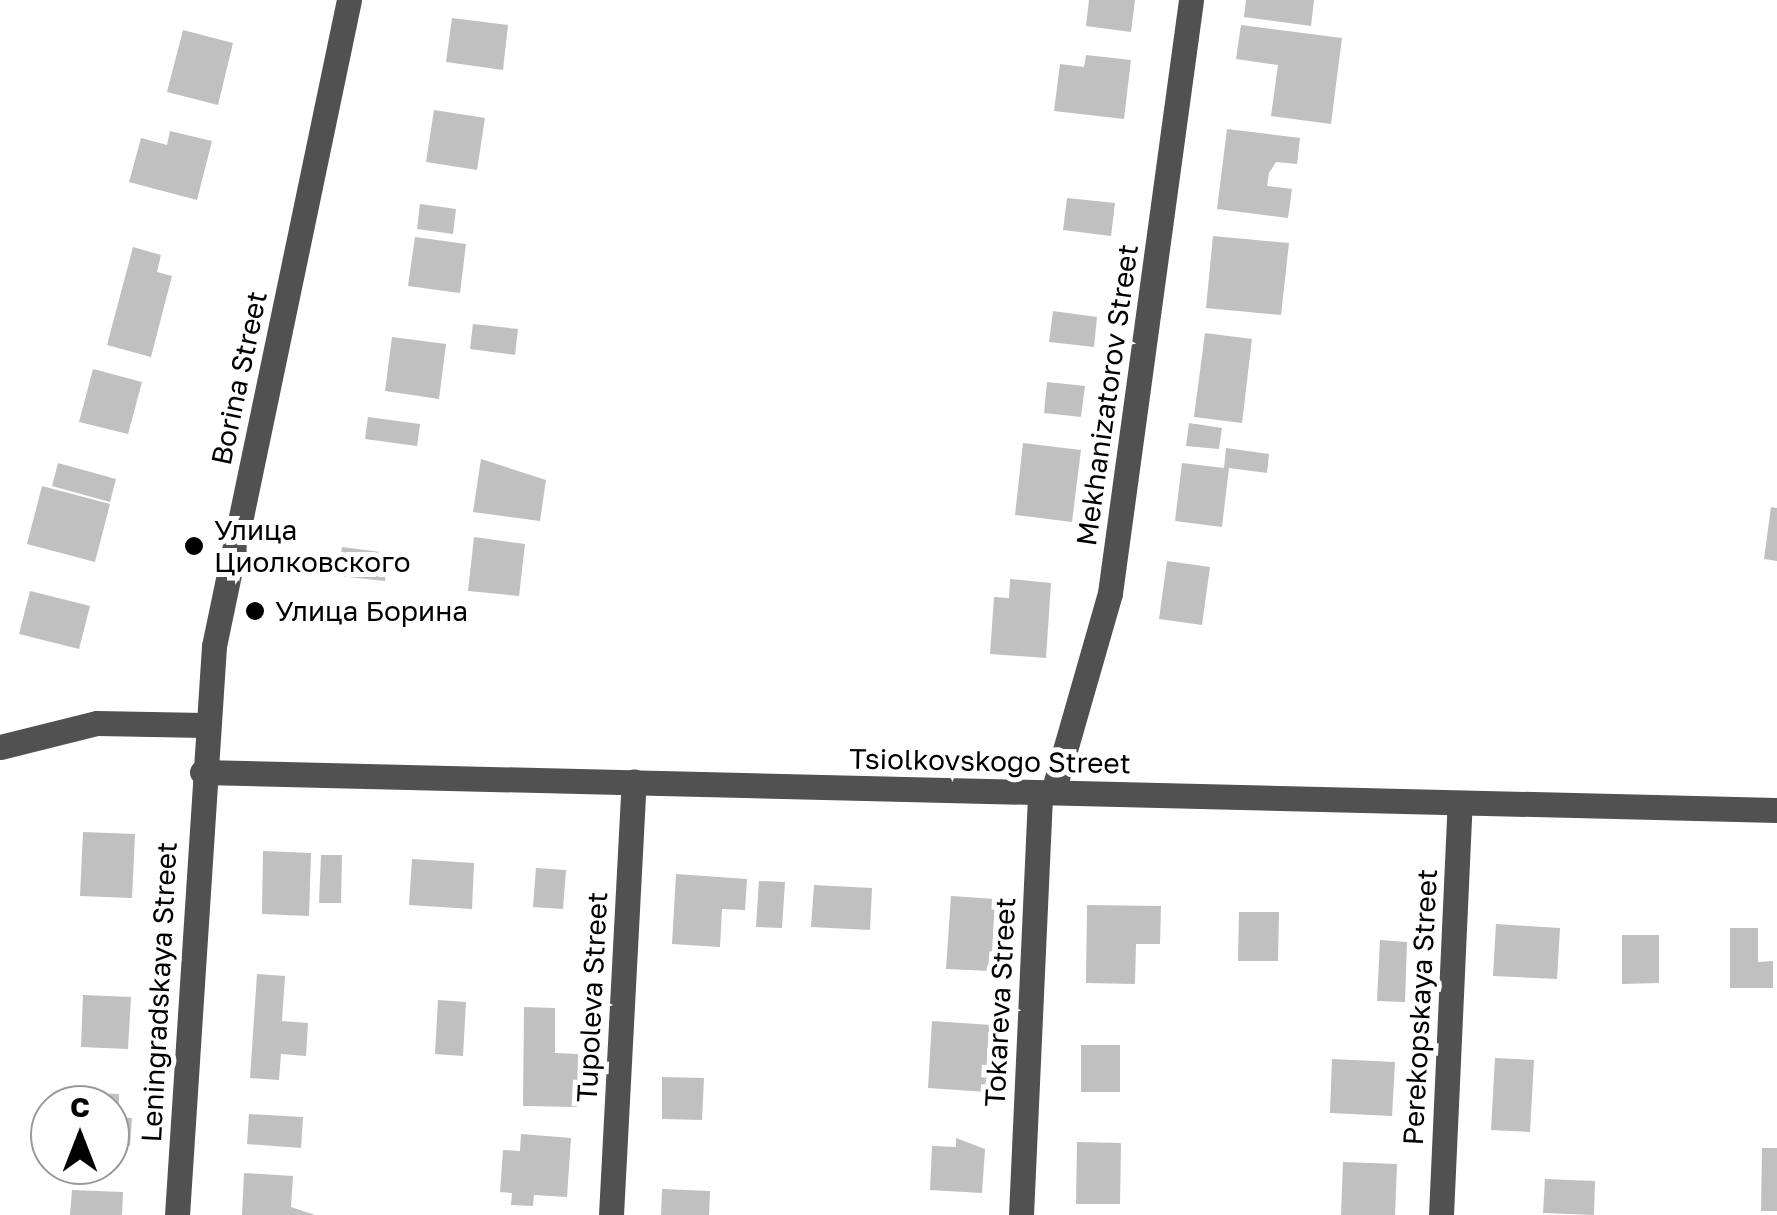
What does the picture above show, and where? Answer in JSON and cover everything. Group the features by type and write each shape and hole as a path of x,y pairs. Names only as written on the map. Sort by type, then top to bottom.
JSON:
{"street":[{"name":"Borina Street","path":"202,772 204,725 349,0"},
{"name":"Mekhanizatorov Street","path":"1047,792 1110,593 1192,0"},
{"path":"0,747 97,723 204,725"},
{"name":"Tsiolkovskogo Street","path":"202,772 1777,810"},
{"name":"Leningradskaya Street","path":"177,1215 202,772"},
{"name":"Tupoleva Street","path":"611,1215 634,782"},
{"name":"Tokareva Street","path":"1021,1215 1047,792"},
{"name":"Perekopskaya Street","path":"1441,1215 1460,802"}],"building":[{"path":"1089,0 1135,0 1131,32 1086,26"},
{"path":"1246,0 1314,0 1311,26 1244,17"},
{"path":"452,18 508,25 503,70 446,62"},
{"path":"1241,25 1342,38 1331,124 1271,116 1278,65 1236,59"},
{"path":"183,30 233,43 218,105 167,92"},
{"path":"1086,55 1131,60 1124,119 1054,111 1060,64 1084,67"},
{"path":"434,110 485,118 477,170 426,162"},
{"path":"1227,129 1300,138 1297,164 1276,162 1267,186 1292,189 1288,218 1217,209"},
{"path":"170,131 212,141 197,200 129,182 141,138 167,145"},
{"path":"1067,198 1115,203 1111,236 1063,230"},
{"path":"420,204 456,209 453,234 417,229"},
{"path":"1213,236 1289,243 1281,315 1206,308"},
{"path":"415,237 466,244 460,293 408,286"},
{"path":"133,247 161,255 157,272 172,276 151,357 107,345"},
{"path":"1053,311 1097,317 1094,347 1049,342"},
{"path":"473,324 518,329 515,355 470,349"},
{"path":"1205,333 1252,339 1242,423 1194,417"},
{"path":"392,337 446,344 439,399 385,391"},
{"path":"93,369 142,382 128,434 79,422"},
{"path":"1047,382 1085,386 1081,417 1044,413"},
{"path":"368,417 420,424 417,446 365,439"},
{"path":"1189,423 1222,428 1219,449 1186,446"},
{"path":"1023,443 1081,450 1072,522 1015,515"},
{"path":"1226,448 1269,454 1267,473 1229,468 1222,527 1175,521 1182,463 1224,468"},
{"path":"481,459 546,480 540,521 473,512"},
{"path":"58,463 116,479 110,502 52,486"},
{"path":"42,486 110,504 95,562 27,544"},
{"path":"1771,507 1777,508 1777,561 1764,559"},
{"path":"474,537 525,544 519,596 468,591"},
{"path":"342,547 388,553 385,581 338,576"},
{"path":"1167,561 1210,567 1202,625 1159,619"},
{"path":"1010,579 1051,583 1046,658 990,654 994,597 1009,598"},
{"path":"30,591 90,606 79,649 19,634"},
{"path":"83,832 135,834 132,898 80,896"},
{"path":"263,851 311,853 309,916 262,914"},
{"path":"321,855 342,855 341,903 319,903"},
{"path":"412,859 474,863 472,909 409,905"},
{"path":"536,868 566,870 563,909 533,907"},
{"path":"676,874 747,879 745,910 722,909 720,947 672,944"},
{"path":"759,881 785,882 782,928 756,927"},
{"path":"814,885 872,888 870,930 811,927"},
{"path":"951,896 995,899 991,971 946,969"},
{"path":"1087,905 1161,906 1160,944 1136,944 1135,984 1086,983"},
{"path":"1239,912 1279,912 1278,961 1238,961"},
{"path":"1496,924 1560,928 1557,979 1493,976"},
{"path":"1730,928 1758,928 1758,962 1773,961 1773,988 1730,988"},
{"path":"1622,935 1659,935 1659,983 1622,984"},
{"path":"1380,940 1407,942 1405,1002 1377,1001"},
{"path":"257,974 285,976 282,1021 308,1023 306,1056 281,1054 279,1080 250,1078"},
{"path":"83,995 131,997 128,1049 81,1047"},
{"path":"438,1000 466,1002 463,1056 435,1054"},
{"path":"524,1007 555,1008 555,1053 578,1054 577,1107 523,1106"},
{"path":"932,1021 991,1025 987,1092 928,1088"},
{"path":"1081,1045 1120,1045 1120,1092 1081,1092"},
{"path":"1495,1058 1534,1060 1530,1132 1491,1130"},
{"path":"1332,1059 1395,1062 1392,1116 1330,1113"},
{"path":"662,1077 704,1078 702,1120 662,1119"},
{"path":"249,1114 303,1117 301,1148 247,1144"},
{"path":"521,1134 571,1138 567,1197 534,1195 533,1206 511,1205 512,1193 500,1192 503,1150 520,1151"},
{"path":"956,1138 985,1149 982,1193 930,1190 932,1146 956,1147"},
{"path":"1077,1142 1121,1143 1120,1204 1076,1204"},
{"path":"1762,1148 1777,1148 1777,1211 1761,1211"},
{"path":"1343,1162 1397,1164 1395,1215 1341,1215"},
{"path":"244,1173 293,1176 291,1207 315,1215 242,1215"},
{"path":"1545,1179 1595,1181 1594,1215 1543,1213"},
{"path":"662,1189 710,1191 709,1215 661,1215"},
{"path":"72,1190 123,1192 122,1215 70,1215"}],"place":[{"name":"Улица Циолковского","path":"194,546"},
{"name":"Улица Борина","path":"255,611"}]}
